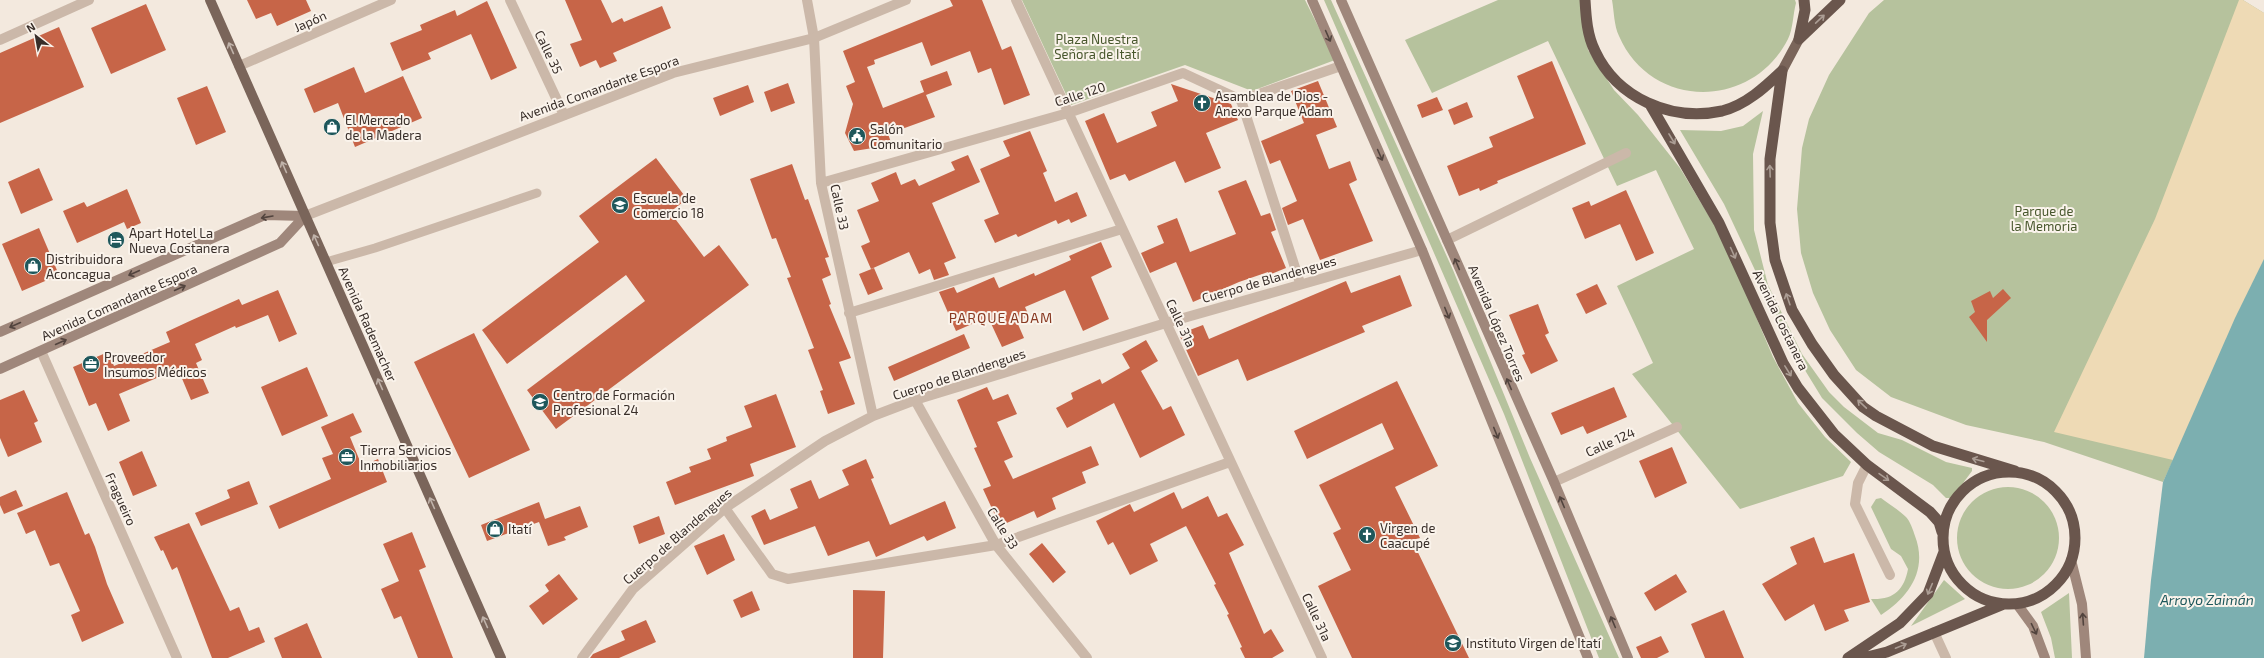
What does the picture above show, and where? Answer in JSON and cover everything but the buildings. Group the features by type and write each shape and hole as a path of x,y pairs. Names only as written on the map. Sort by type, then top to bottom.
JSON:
{"highway":[{"path":"1585,0 1586,24 1594,50 1605,68 1628,92 1651,106 1686,114 1723,111 1756,96 1782,71"},
{"path":"1799,39 1805,10 1804,0"},
{"path":"1799,39 1840,0"},
{"name":"Avenida Costanera","path":"1782,71 1770,159 1770,223 1775,260 1792,310 1812,344 1834,375 1863,407 1876,416 1933,446 2015,471"},
{"name":"Avenida Costanera","path":"1651,106 1720,223 1783,363 1798,388 1834,434 1867,465 1930,512 1939,522 1942,532"},
{"path":"2015,471 2035,476 2052,487 2065,502 2073,520 2075,540 2071,560 2060,580 2043,594 2017,604 2004,604 1983,599 1965,588 1951,572 1944,552 1942,532 1947,511 1964,489 1975,480 1994,473 2015,471"},
{"path":"1848,658 1900,622 1928,594 1944,552"},
{"path":"1864,658 1887,652 2004,604"}],"main road":[{"name":"Avenida Rademacher","path":"210,0 501,658"},
{"path":"1312,0 1422,250 1588,658"},
{"name":"Avenida López Torres","path":"1341,0 1554,482 1628,658"},
{"path":"1782,71 1799,39"},
{"name":"Avenida Comandante Espora","path":"0,332 266,215 305,216"},
{"name":"Avenida Comandante Espora","path":"0,369 280,243 305,216"},
{"path":"2071,560 2082,604 2086,658"},
{"path":"2017,604 2033,626 2045,658"}],"street":[{"path":"0,40 89,0"},
{"name":"Japón","path":"239,66 391,0"},
{"name":"Calle 35","path":"510,0 564,115"},
{"name":"Calle 33","path":"807,0 814,38 821,183 872,416"},
{"name":"Avenida Comandante Espora","path":"305,216 673,73 814,38 893,3 906,0"},
{"name":"Calle 31a","path":"1016,0 1322,658"},
{"path":"1300,283 1241,100 1341,66"},
{"name":"Calle 120","path":"821,183 1068,113 1183,73 1241,100"},
{"path":"1447,240 1626,153"},
{"path":"849,313 1122,229"},
{"name":"Cuerpo de Blandengues","path":"582,658 632,589 725,508 825,441 872,416 914,400 1166,323 1300,283 1422,250"},
{"name":"Fragueiro","path":"41,351 177,658"},
{"name":"Calle 33","path":"914,400 996,545 1087,658"},
{"name":"Calle 124","path":"1554,482 1677,427"},
{"path":"725,508 772,574 788,579 996,545 1230,462"},
{"path":"1867,465 1858,484 1856,504 1890,574"},
{"path":"1934,632 1946,658"}],"lane":[{"path":"326,262 375,248 537,193"}],"green space":[{"name":"Plaza Nuestra Señora de Itatí","path":"1022,0 1305,0 1335,60 1252,91 1185,65 1071,105"},
{"path":"1324,0 1331,0 1453,270 1530,458 1619,658 1599,658 1504,414"},
{"path":"1498,0 1580,0 1588,50 1614,90 1638,115 1680,168 1724,241 1773,357 1798,403 1825,437 1851,462 1843,476 1740,509 1632,374 1653,363 1617,286 1694,249 1656,170 1617,186 1548,41 1432,93 1405,40"},
{"path":"1612,0 1795,0 1796,3 1790,35 1772,62 1751,79 1727,89 1702,92 1677,88 1654,78 1634,60 1617,32"},
{"name":"Parque de la Memoria","path":"1884,0 2243,0 2264,13 2264,262 2163,482 2044,442 1966,425 1891,397 1856,370 1830,330 1813,293 1801,253 1797,209 1802,148 1809,119 1829,75 1869,13"},
{"path":"1763,111 1753,154 1754,230 1768,285 1802,354 1829,392 1844,407 1878,433 1902,440 1946,462 1972,468 1972,471 1952,498 1946,498 1933,485 1879,452 1857,433 1822,398 1792,349 1724,204 1680,130 1721,131 1743,126"},
{"path":"2008,487 2028,490 2037,495 2051,509 2056,518 2059,538 2056,558 2051,567 2037,581 2028,586 2008,589 1988,586 1979,581 1965,567 1960,558 1957,538 1960,518 1965,509 1979,495 1988,490"},
{"path":"1881,498 1900,512 1909,521 1918,548 1919,560 1913,582 1907,591 1900,600 1881,615 1871,599 1886,598 1897,592 1904,583 1908,569 1901,556 1891,549 1871,507 1876,499"},
{"path":"1944,580 1965,599 1911,626"},
{"path":"2069,593 2072,658 2055,658 2051,638 2041,612"}],"sand":[{"path":"2239,0 2243,0 2264,13 2264,262 2173,460 2054,432 2155,219"}],"water":[{"name":"Arroyo Zaimán","path":"2264,259 2264,658 2144,658 2151,580 2163,482 2235,318"}],"place":[{"name":"Asamblea de Dios - Anexo Parque Adam","path":"1202,103"},
{"name":"El Mercado de la Madera","path":"332,127"},
{"name":"Salón Comunitario","path":"857,136"},
{"name":"Escuela de Comercio 18","path":"620,205"},
{"name":"Apart Hotel La Nueva Costanera","path":"116,240"},
{"name":"Distribuidora Aconcagua","path":"33,266"},
{"name":"Proveedor Insumos Médicos","path":"91,364"},
{"name":"Centro de Formación Profesional 24","path":"540,402"},
{"name":"Tierra Servicios Inmobiliarios","path":"347,457"},
{"name":"Itatí","path":"495,529"},
{"name":"Virgen de Caacupé","path":"1367,535"},
{"name":"Instituto Virgen de Itatí","path":"1453,643"}],"district":[{"name":"PARQUE ADAM","path":"1001,317"}]}
